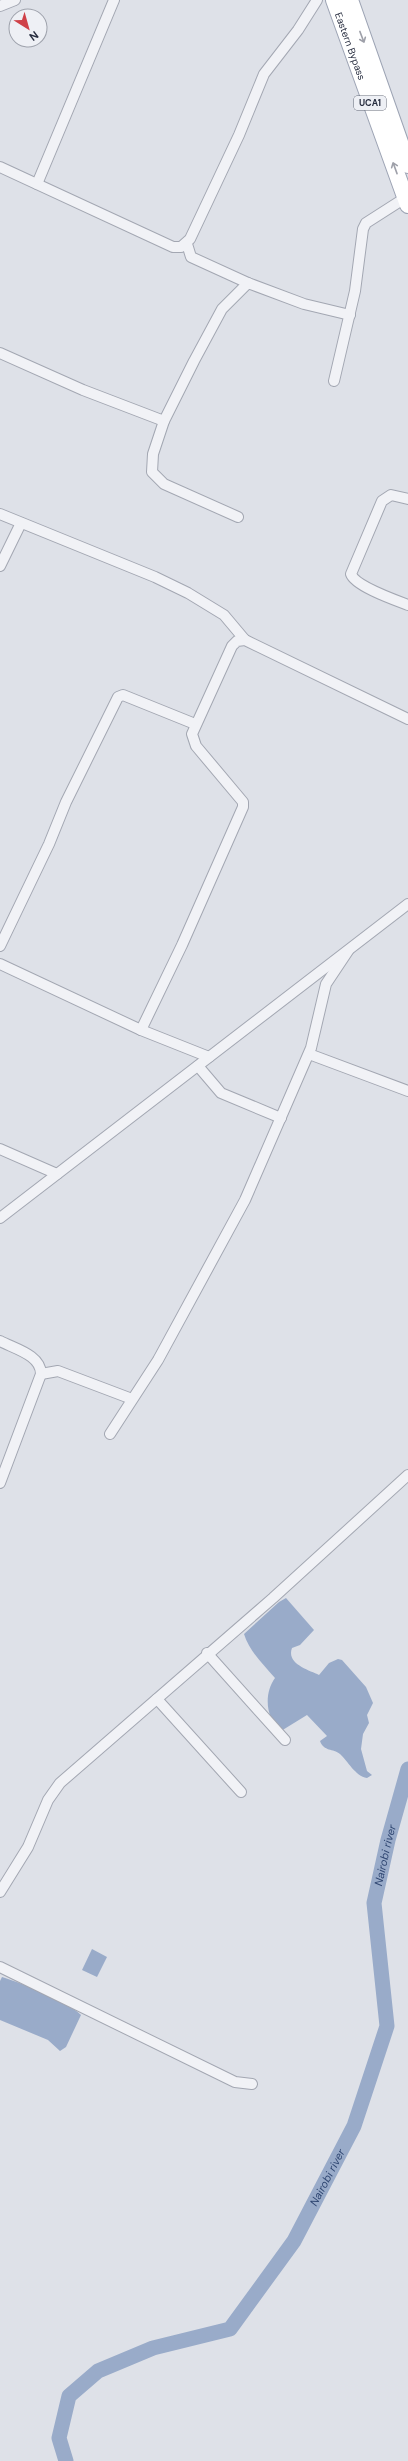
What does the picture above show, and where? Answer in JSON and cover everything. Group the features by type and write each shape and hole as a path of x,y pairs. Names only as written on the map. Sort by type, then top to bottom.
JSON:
{"main road":[{"name":"Eastern Bypass","path":"334,0 407,201"},
{"name":"Eastern Bypass","path":"350,0 408,165"}],"street":[{"path":"0,6 15,0"},
{"path":"37,184 114,0"},
{"path":"0,167 173,247 181,247 187,244 239,135 264,74 298,30 317,0"},
{"path":"334,381 350,315 366,223 407,201"},
{"path":"187,244 191,257 248,283 304,304 350,315"},
{"path":"238,517 157,479 152,472 151,464 164,421 194,361 222,309 248,283"},
{"path":"0,353 83,390 164,421"},
{"path":"408,499 390,495 382,501 351,574 352,578 363,585 408,605"},
{"path":"0,514 155,577 188,593 224,615 245,640 408,719"},
{"path":"0,566 21,523"},
{"path":"141,1030 182,945 243,807 243,802 196,746 192,734 232,646 237,641 245,640"},
{"path":"0,946 49,844 66,802 118,697 123,695 196,724"},
{"path":"0,1218 408,904"},
{"path":"110,1434 158,1360 203,1280 245,1200 309,1054 316,1034 326,984 348,951"},
{"path":"0,964 141,1030 209,1058"},
{"path":"309,1054 408,1091"},
{"path":"198,1066 221,1093 281,1118"},
{"path":"0,1149 58,1174"},
{"path":"0,1341 39,1363 41,1374 0,1483"},
{"path":"41,1374 58,1371 132,1399"},
{"path":"0,1892 28,1847 48,1800 60,1783 273,1598 408,1475"},
{"path":"207,1654 285,1740"},
{"path":"157,1699 241,1792"},
{"path":"0,1967 235,2082 252,2084"}],"water":[{"path":"286,1598 314,1630 300,1645 292,1648 291,1654 295,1662 319,1675 329,1663 338,1659 342,1660 366,1687 373,1703 367,1715 369,1723 363,1734 361,1749 367,1771 372,1775 367,1778 355,1771 340,1754 324,1747 320,1741 327,1736 307,1715 281,1731 272,1719 269,1712 268,1698 271,1684 275,1678 253,1652 244,1634 279,1602"},
{"path":"92,1949 107,1957 97,1977 82,1970"},
{"path":"2,1977 33,1988 54,1998 81,2015 66,2047 60,2051 48,2040 0,2020 0,1981"}],"waterway":[{"name":"Nairobi river","path":"66,2461 59,2438 69,2396 98,2371 153,2348 230,2329 294,2241 354,2126 387,2026 374,1903 388,1840 408,1769"}]}
